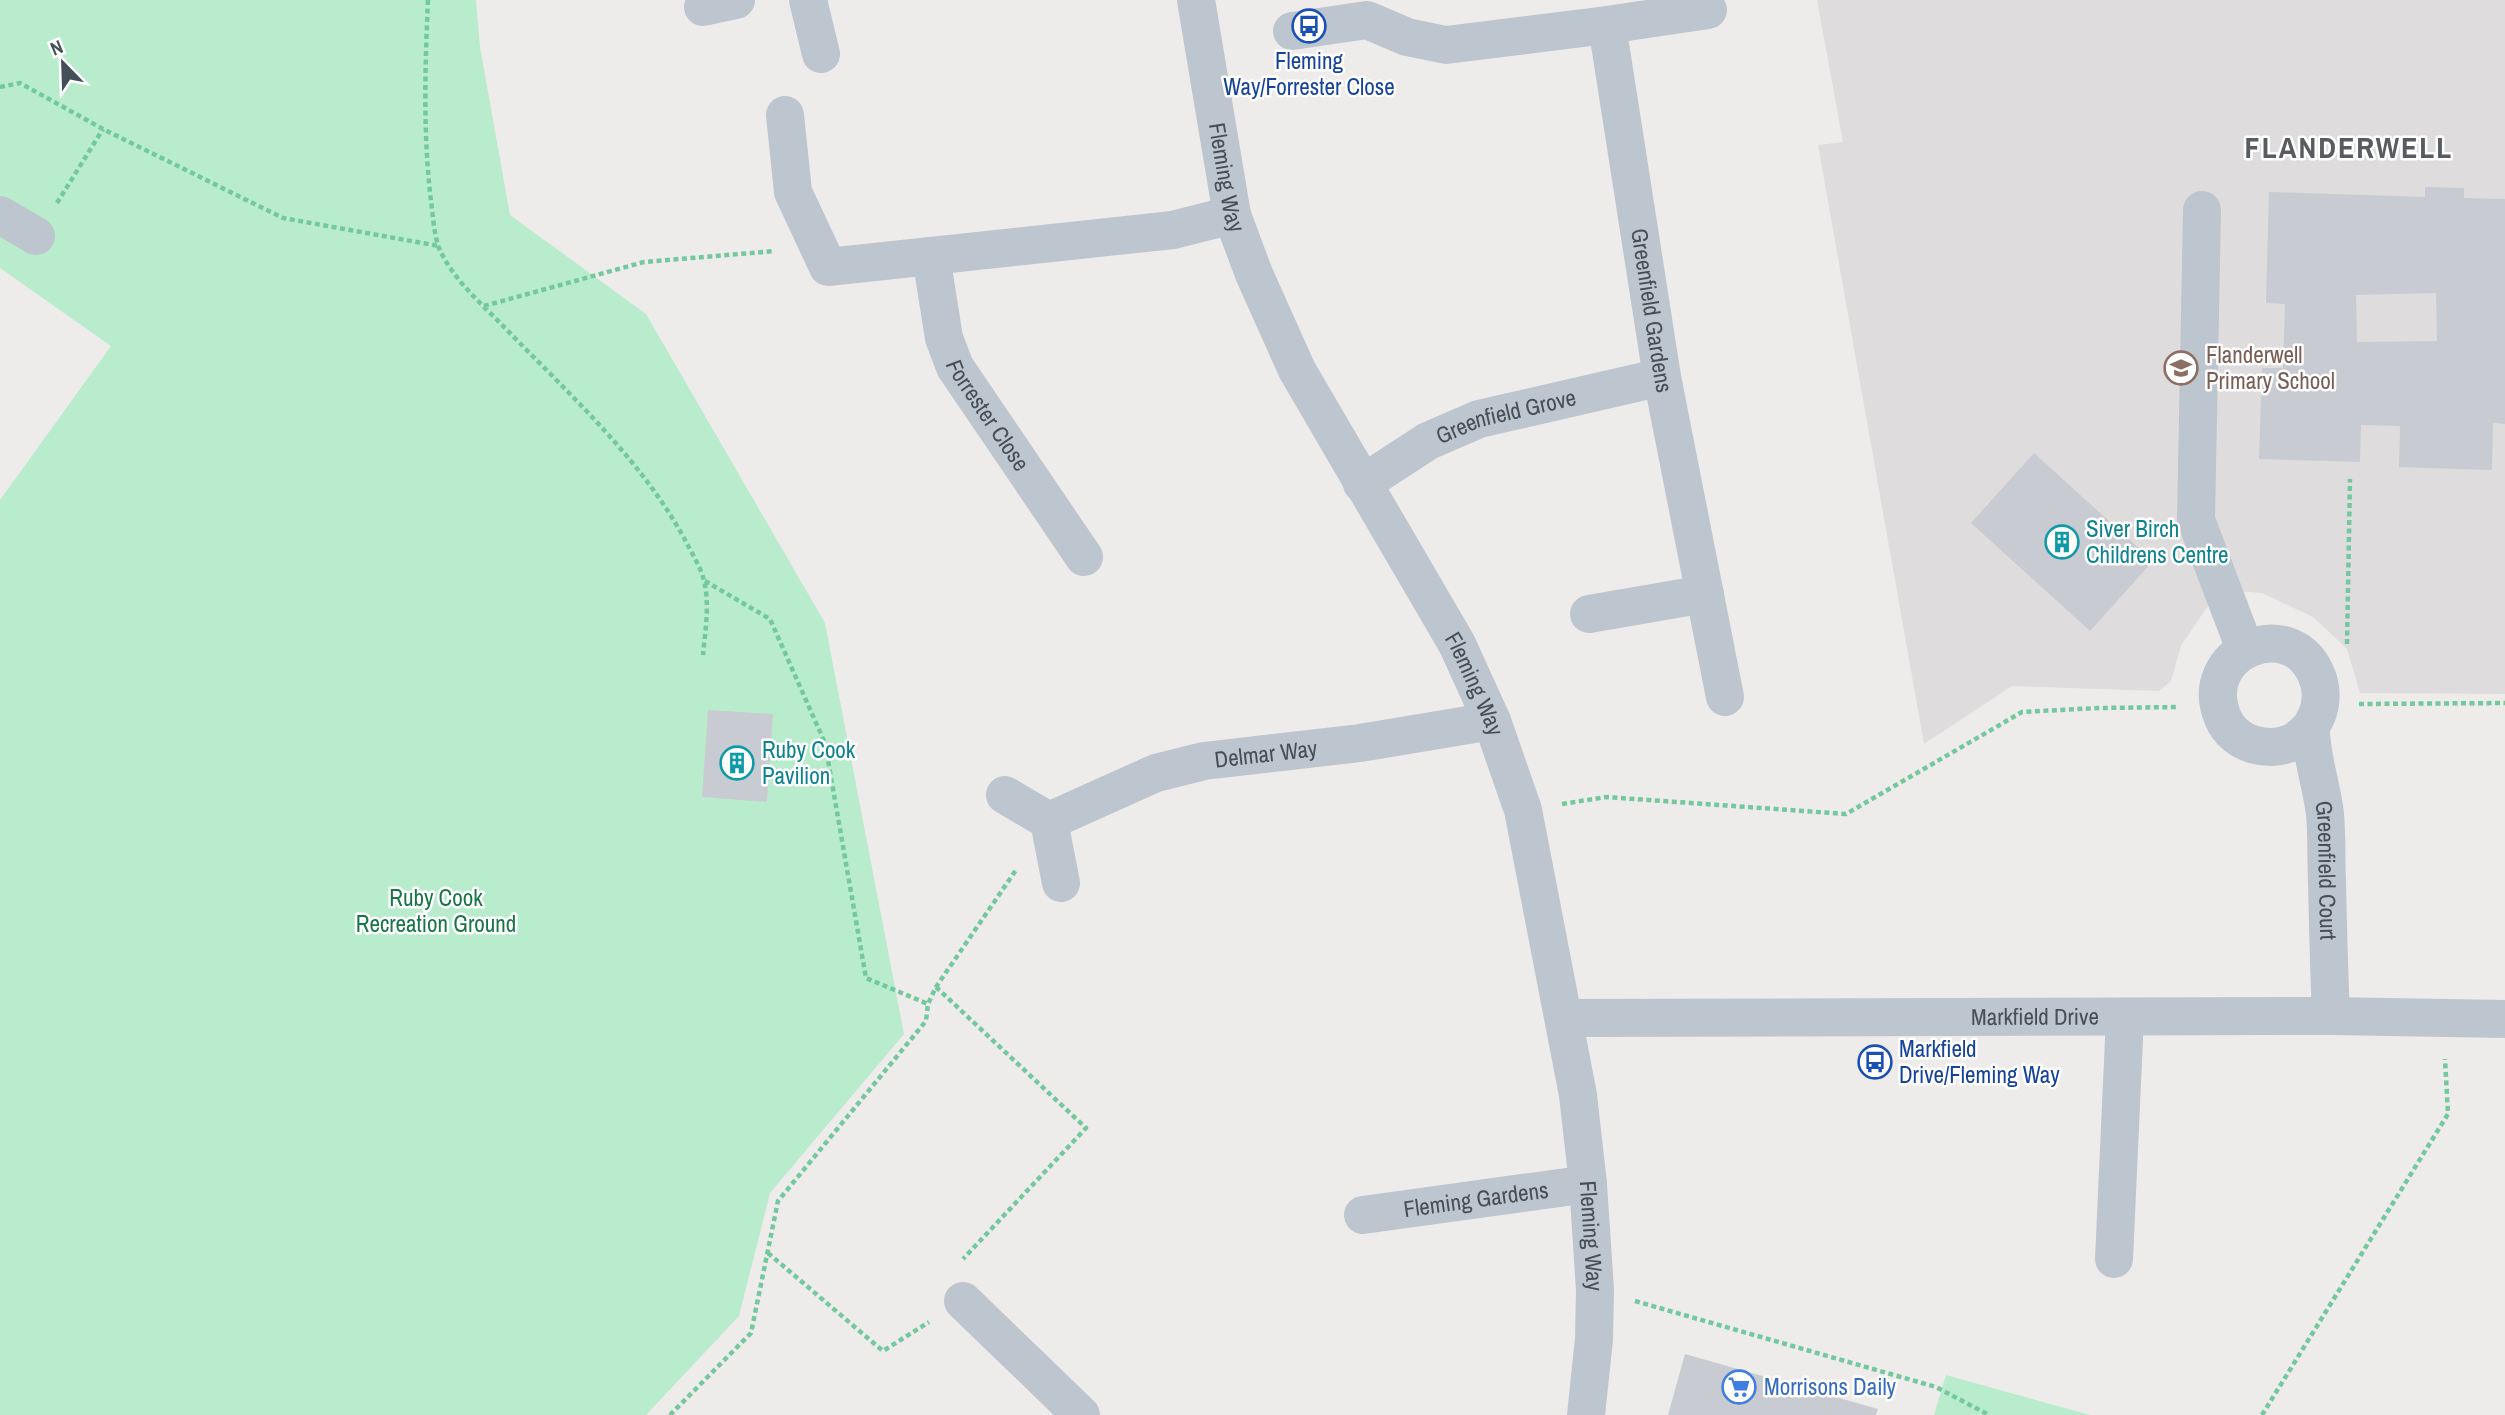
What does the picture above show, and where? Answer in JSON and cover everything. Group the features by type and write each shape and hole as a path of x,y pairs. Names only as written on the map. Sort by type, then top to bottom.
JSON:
{"street":[{"path":"808,0 821,54"},
{"name":"Fleming Way","path":"1196,0 1232,215 1254,274 1297,370 1457,644 1492,721 1523,810 1578,1095 1588,1184 1595,1290 1594,1339 1586,1415"},
{"path":"1292,31 1367,20 1407,37 1446,45 1708,10"},
{"name":"Greenfield Gardens","path":"1607,25 1662,377 1725,697"},
{"path":"785,115 793,192 823,258 931,256 1173,230 1232,215"},
{"path":"2202,210 2196,520 2245,649"},
{"path":"0,215 36,236"},
{"name":"Forrester Close","path":"931,256 944,338 955,368 1084,557"},
{"name":"Greenfield Grove","path":"1362,484 1428,441 1479,419 1662,377"},
{"path":"1589,614 1704,594"},
{"path":"2260,644 2291,648 2304,657 2315,700 2296,740 2277,747 2258,746 2239,739 2225,725 2218,706 2217,689 2222,673 2232,659 2245,649 2260,644"},
{"name":"Greenfield Court","path":"2315,700 2325,814 2331,1016"},
{"name":"Delmar Way","path":"1049,821 1156,773 1205,761 1360,743 1492,721"},
{"path":"1005,795 1049,821 1061,883"},
{"name":"Markfield Drive","path":"1564,1018 2331,1016 2505,1019"},
{"path":"2114,1259 2125,1017"},
{"name":"Fleming Gardens","path":"1363,1215 1588,1184"},
{"path":"963,1301 1081,1415"}],"path":[{"path":"428,0 428,172 439,246 451,269 586,409 671,514 704,581 707,612 703,655"},
{"path":"0,86 20,83 103,129 283,218 439,246"},
{"path":"36,236 103,129"},
{"path":"484,306 644,262 823,258"},
{"path":"2315,700 2347,649 2350,479"},
{"path":"704,581 770,619 825,743 866,978 928,1004"},
{"path":"2315,700 2505,703"},
{"path":"1523,810 1606,797 1846,814 2022,712 2218,706"},
{"path":"670,1415 751,1333 778,1201 926,1021 928,1004 936,987 1049,821"},
{"path":"768,1253 883,1351 963,1301 960,1263 1086,1128 936,987"},
{"path":"2262,1415 2448,1114 2443,1018"},
{"path":"1595,1290 1936,1387 1977,1412 1990,1415"}],"shaded area":[{"name":"Flanderwell Primary School","path":"1817,0 2505,0 2505,694 2360,693 2347,649 2313,617 2262,593 2223,590 2205,610 2181,646 2171,681 2159,691 2012,686 1924,744 1818,145 1843,142"}],"green space":[{"name":"Ruby Cook Recreation Ground","path":"0,0 476,0 480,47 510,215 646,314 825,623 904,1034 770,1193 739,1316 646,1415 0,1415 0,500 111,346 0,268"},
{"path":"1946,1375 2090,1415 1934,1415"}],"building":[{"path":"2425,187 2464,188 2464,198 2505,199 2505,424 2493,423 2492,470 2399,467 2400,426 2361,425 2360,462 2259,459 2262,368 2283,368 2285,304 2266,303 2269,192 2425,197","holes":["2436,293 2437,341 2357,342 2356,295"]},
{"name":"Siver Birch Childrens Centre","path":"2034,453 2153,561 2090,631 1971,523"},
{"name":"Ruby Cook Pavilion","path":"708,710 773,714 767,802 702,797"},
{"name":"Morrisons Daily","path":"1685,1354 1878,1409 1876,1415 1668,1415"}],"place":[{"name":"Fleming Way/Forrester Close","path":"1309,26"},
{"name":"Flanderwell Primary School","path":"2181,368"},
{"name":"Siver Birch Childrens Centre","path":"2062,542"},
{"name":"Ruby Cook Pavilion","path":"737,763"},
{"name":"Markfield Drive/Fleming Way","path":"1875,1062"},
{"name":"Morrisons Daily","path":"1739,1387"}],"district":[{"name":"FLANDERWELL","path":"2349,148"}]}
